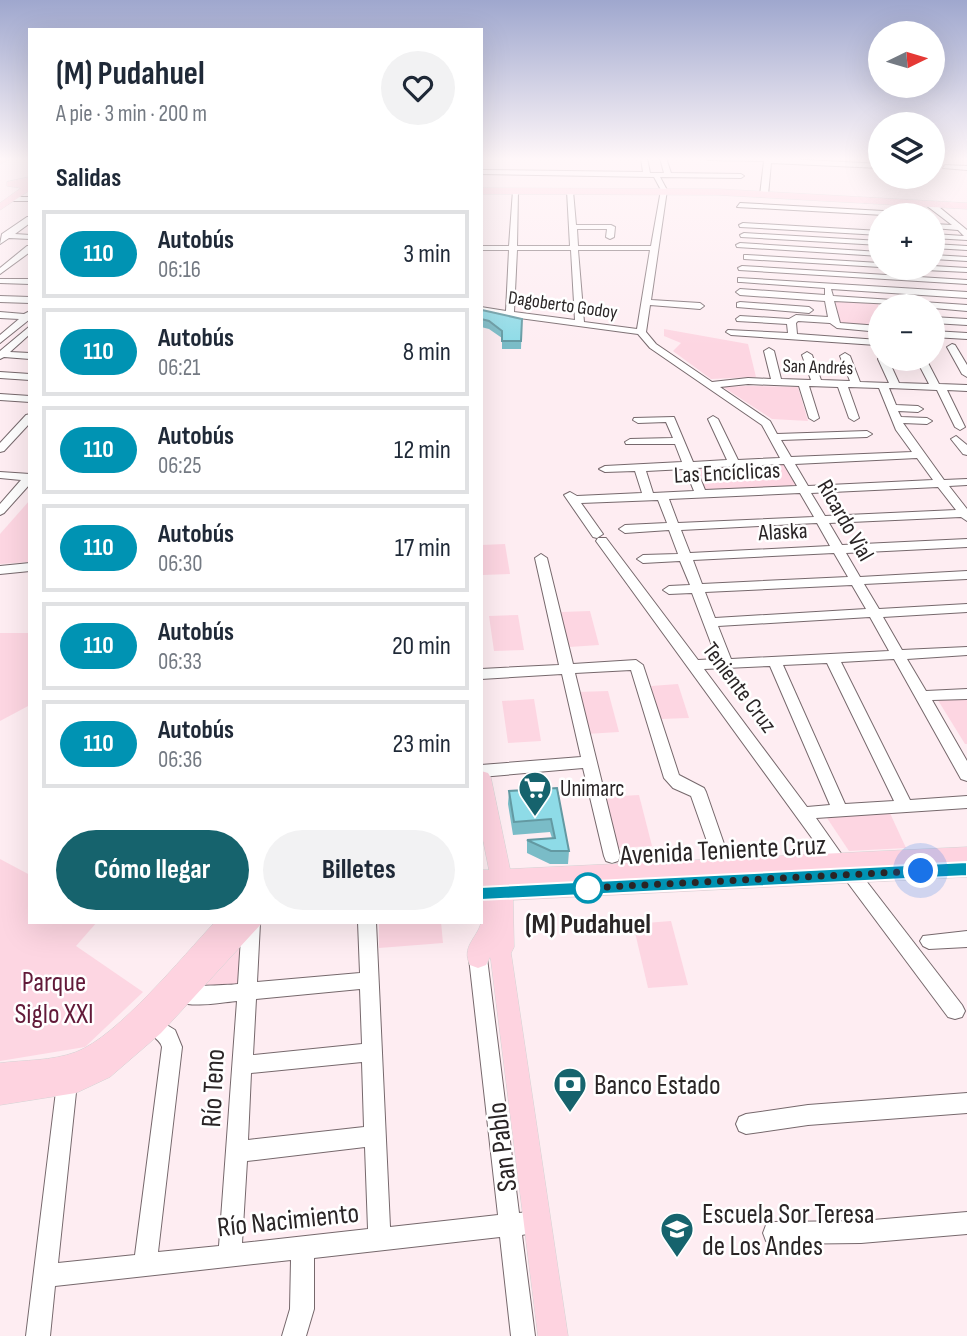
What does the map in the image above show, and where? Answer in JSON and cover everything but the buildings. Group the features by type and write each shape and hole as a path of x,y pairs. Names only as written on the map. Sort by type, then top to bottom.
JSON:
{"main road":[{"name":"San Pablo","path":"483,808 491,926 480,945 490,959"},
{"name":"Avenida Teniente Cruz","path":"488,884 845,868 967,855"},
{"name":"Avenida Teniente Cruz","path":"488,884 724,867 770,872"},
{"name":"Avenida Teniente Cruz","path":"845,868 967,869"},
{"name":"San Pablo","path":"488,884 490,959 524,1224 553,1336"},
{"path":"0,1075 76,1063 94,1054 122,1032 223,936 249,924"},
{"path":"0,1093 84,1079 101,1069 182,995 223,936"}],"street":[{"path":"2,238 28,220"},
{"path":"510,314 514,220"},
{"path":"572,220 580,324"},
{"path":"641,332 658,220"},
{"path":"817,220 832,316 837,325 868,328"},
{"path":"950,220 967,236"},
{"path":"743,225 868,232"},
{"path":"573,227 611,227 610,237"},
{"path":"945,227 959,228"},
{"path":"744,235 868,242"},
{"path":"945,236 967,236"},
{"path":"2,238 28,237"},
{"path":"740,245 868,253"},
{"path":"945,247 967,248"},
{"path":"483,248 654,248"},
{"path":"0,272 28,250"},
{"path":"747,257 868,264"},
{"path":"945,258 967,259"},
{"path":"742,268 868,276"},
{"path":"945,269 967,270"},
{"path":"741,280 967,295"},
{"path":"925,280 931,292"},
{"path":"938,280 967,282"},
{"path":"0,281 28,281"},
{"path":"740,292 868,303"},
{"path":"0,299 28,300"},
{"path":"646,302 701,305"},
{"path":"740,305 832,316"},
{"path":"945,306 967,308"},
{"path":"945,309 958,321 965,336 945,335"},
{"name":"Dagoberto Godoy","path":"483,310 641,332"},
{"path":"0,316 28,315"},
{"path":"2,336 28,315"},
{"path":"740,318 794,320 832,316"},
{"path":"793,337 794,320"},
{"name":"Ricardo Vial","path":"641,332 653,346 763,419 967,775"},
{"path":"731,332 868,346"},
{"path":"2,336 27,333"},
{"path":"1,355 27,333"},
{"path":"952,347 967,374"},
{"path":"769,351 777,382"},
{"path":"1,355 28,356"},
{"path":"807,355 817,383"},
{"path":"845,356 856,385"},
{"path":"888,371 895,386"},
{"path":"928,371 960,426"},
{"path":"0,375 28,377"},
{"name":"San Andrés","path":"710,385 740,381 967,388"},
{"path":"803,383 814,418"},
{"path":"842,384 855,418"},
{"path":"883,386 897,420 966,515"},
{"path":"1,398 28,399"},
{"path":"892,408 918,409"},
{"path":"0,449 28,419"},
{"path":"639,420 670,419 701,494"},
{"path":"713,419 734,463"},
{"path":"897,420 927,421"},
{"path":"775,437 867,434"},
{"path":"957,439 967,452"},
{"path":"630,442 678,441"},
{"path":"605,469 920,455"},
{"path":"639,467 674,527 726,664"},
{"path":"0,475 28,477"},
{"path":"2,507 28,479"},
{"name":"Las Encíclicas","path":"572,496 656,496 967,482"},
{"name":"Teniente Cruz","path":"572,496 689,661 696,665 803,813 955,1011"},
{"path":"625,529 966,515"},
{"name":"Alaska","path":"643,559 967,543"},
{"path":"541,558 612,856"},
{"path":"0,570 28,567"},
{"path":"669,590 967,575"},
{"path":"710,622 967,608"},
{"path":"696,665 967,651"},
{"path":"832,659 905,806"},
{"path":"775,662 840,810"},
{"path":"483,674 629,664 639,669 672,778 698,792 724,867"},
{"path":"922,696 967,694"},
{"path":"483,771 589,762"},
{"path":"803,813 967,802"},
{"name":"Río Teno","path":"230,1255 251,924"},
{"path":"367,924 379,1239"},
{"path":"929,942 967,939"},
{"path":"182,995 246,992 369,980"},
{"path":"145,1265 172,1047 168,1036 152,1025"},
{"path":"242,1065 372,1052"},
{"path":"38,1336 67,1083"},
{"path":"746,1125 808,1115 967,1103"},
{"path":"237,1152 375,1136"},
{"path":"774,1233 860,1231 967,1223"},
{"name":"Río Nacimiento","path":"45,1276 524,1224"},
{"name":"San Pablo","path":"523,1336 524,1224"},
{"path":"295,1336 302,1309 303,1248"}],"green space":[{"path":"835,300 868,302 868,326 838,324"},
{"path":"664,329 748,344 756,377 711,379 673,351 681,343 664,336"},
{"path":"723,387 798,387 808,421 772,419"},
{"path":"784,462 798,487 703,492 693,467"},
{"path":"28,502 28,562 0,564 0,534"},
{"path":"505,544 510,574 483,575 483,545"},
{"path":"590,611 599,645 569,647 561,612"},
{"path":"518,615 524,650 494,651 489,616"},
{"path":"0,633 28,633 28,706 0,721"},
{"path":"678,684 689,718 660,719 651,686"},
{"path":"608,691 619,732 586,734 577,692"},
{"path":"967,695 967,744 965,744 936,697"},
{"path":"534,699 541,741 508,743 502,701"},
{"path":"639,795 652,846 616,848 605,797"},
{"path":"889,811 906,848 849,851 825,815"},
{"name":"Parque Siglo XXI","path":"0,859 28,874 28,924 95,924 76,946 143,992 85,1047 0,1061"},
{"path":"671,921 688,985 648,988 633,924"},
{"path":"379,924 441,924 443,943 379,948"},
{"path":"245,938 243,989 196,994"}],"bus line":[{"name":"110","path":"483,893 967,869"}],"place":[{"name":"Unimarc","path":"535,818"},
{"name":"(M) Pudahuel","path":"588,888"},
{"name":"Banco Estado","path":"570,1114"},
{"name":"Escuela Sor Teresa de Los Andes","path":"677,1259"}],"route":[{"path":"588,888 585,888 921,871"}]}
